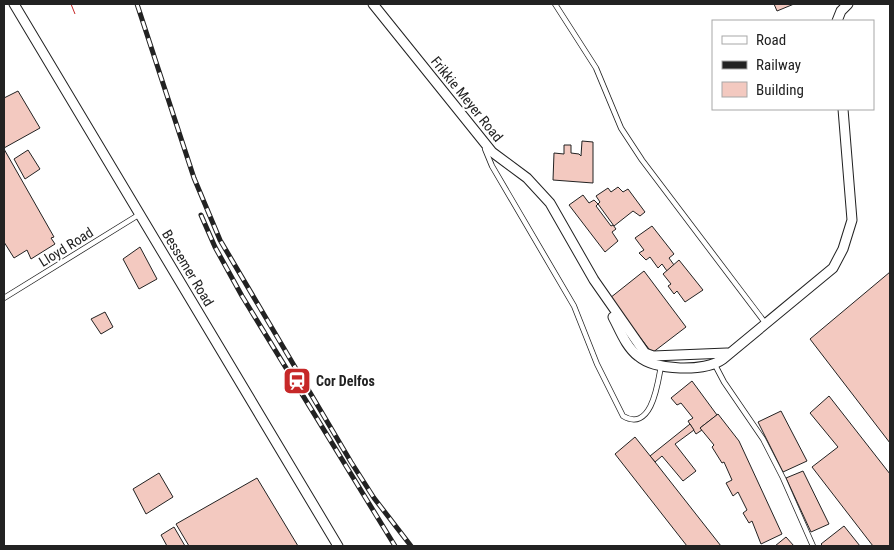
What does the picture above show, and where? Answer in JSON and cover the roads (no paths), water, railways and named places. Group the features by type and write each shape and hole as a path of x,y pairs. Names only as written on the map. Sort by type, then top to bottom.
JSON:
{"street":[{"name":"Bessemer Road","path":"14,4 338,546"},
{"name":"Frikkie Meyer Road","path":"373,4 482,141 499,159 534,185 550,203 594,280"},
{"path":"837,20 842,10 848,4"},
{"path":"594,280 630,348 644,360 661,365 693,367 714,364 766,324 833,268 843,249 852,220 843,110"},
{"path":"594,280 645,353 653,356 662,354 727,353"}],"lane":[{"path":"555,4 596,68 621,128 642,160 766,324"},
{"path":"482,141 492,166 574,306 597,364 623,416 631,419 649,410 656,396 662,354"},
{"name":"Lloyd Road","path":"4,298 140,214"},
{"path":"713,354 714,364 767,447 813,546"}],"railway":[{"path":"137,4 194,178 220,240 351,462 374,498 411,546"},
{"path":"201,215 215,247 242,296 395,546"}],"place":[{"name":"Cor Delfos","path":"297,381"}]}
